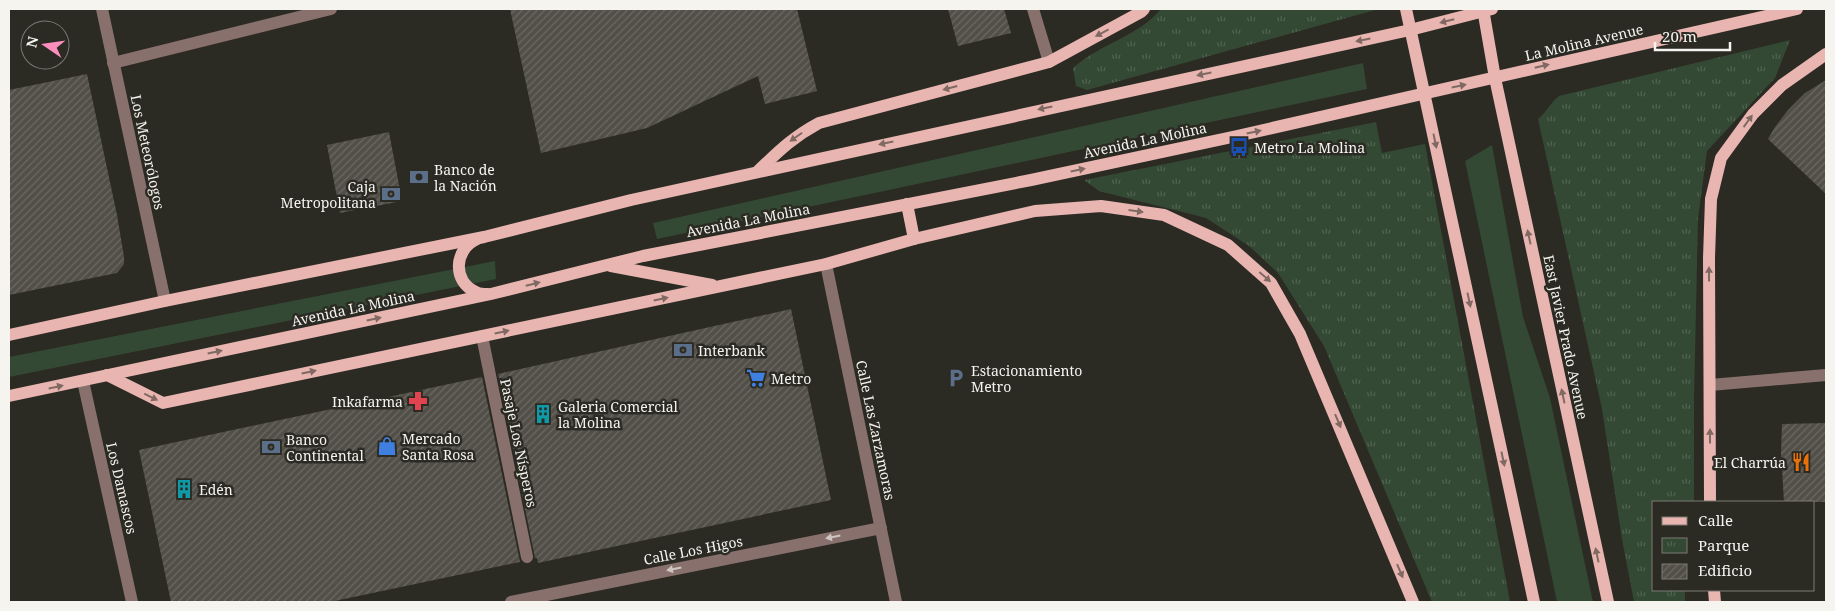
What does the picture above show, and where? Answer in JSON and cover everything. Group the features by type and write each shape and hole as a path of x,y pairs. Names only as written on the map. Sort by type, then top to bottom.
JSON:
{"main road":[{"path":"757,172 786,144 819,123 1049,62 1144,9"},
{"path":"1406,9 1534,602"},
{"path":"1747,9 1755,19"},
{"name":"La Molina Avenue","path":"1495,78 1797,9"},
{"path":"9,335 164,301 484,236 631,200 1410,30 1486,10"},
{"name":"East Javier Prado Avenue","path":"1486,10 1495,78 1608,602"},
{"path":"1710,501 1709,258 1711,199 1721,158 1753,114 1776,91 1826,54"},
{"name":"Avenida La Molina","path":"9,396 491,294 642,256 1040,178 1495,78"},
{"path":"907,204 914,239"},
{"path":"107,375 163,403 826,264 914,239 1036,212 1101,206 1164,215 1228,245 1271,283 1300,334 1413,602"},
{"path":"484,236 470,242 460,255 458,270 464,284 476,293 491,294"},
{"path":"609,265 718,286"}],"street":[{"name":"Los Meteorólogos","path":"102,9 164,301"},
{"path":"114,63 331,9"},
{"path":"1033,9 1049,62"},
{"name":"Calle Las Zarzamoras","path":"826,264 896,602"},
{"name":"Pasaje Los Nísperos","path":"482,336 527,556"},
{"path":"1710,385 1826,375"},
{"name":"Los Damascos","path":"83,381 132,602"},
{"name":"Calle Los Higos","path":"511,602 881,528"}],"green space":[{"path":"1161,9 1375,10 1087,90 1076,86 1073,68 1095,52 1142,26"},
{"path":"1790,40 1775,78 1707,151 1698,218 1694,501 1652,501 1652,591 1685,591 1685,602 1634,602 1622,539 1602,409 1538,119 1559,96"},
{"path":"1363,63 1367,89 657,239 653,223"},
{"path":"1376,122 1382,153 1425,144 1510,602 1432,602 1324,346 1278,273 1249,246 1206,218 1099,191 1084,180"},
{"path":"1492,145 1523,317 1550,398 1593,602 1557,602 1465,161"},
{"path":"495,261 496,279 9,377 9,357"}],"building":[{"path":"510,9 797,9 817,91 765,104 758,76 647,128 541,153"},
{"path":"948,9 1004,9 1011,33 958,46"},
{"path":"87,74 117,215 124,264 117,273 9,295 9,90"},
{"path":"1826,80 1826,194 1768,139 1788,110 1805,93"},
{"path":"389,132 402,201 340,213 327,145"},
{"path":"791,309 831,500 538,563 537,558 535,558 498,374"},
{"path":"482,377 520,562 330,602 171,602 139,450"},
{"path":"1826,423 1826,502 1784,501 1781,453 1782,424"}],"place":[{"name":"Metro La Molina","path":"1239,147"},
{"name":"Banco de la Nación","path":"419,177"},
{"name":"Caja Metropolitana","path":"391,194"},
{"name":"Interbank","path":"683,350"},
{"name":"Metro","path":"756,378"},
{"name":"Estacionamiento Metro","path":"956,378"},
{"name":"Inkafarma","path":"418,401"},
{"name":"Galeria Comercial la Molina","path":"543,414"},
{"name":"Mercado Santa Rosa","path":"387,446"},
{"name":"Banco Continental","path":"271,447"},
{"name":"El Charrúa","path":"1801,462"},
{"name":"Edén","path":"184,489"}]}
